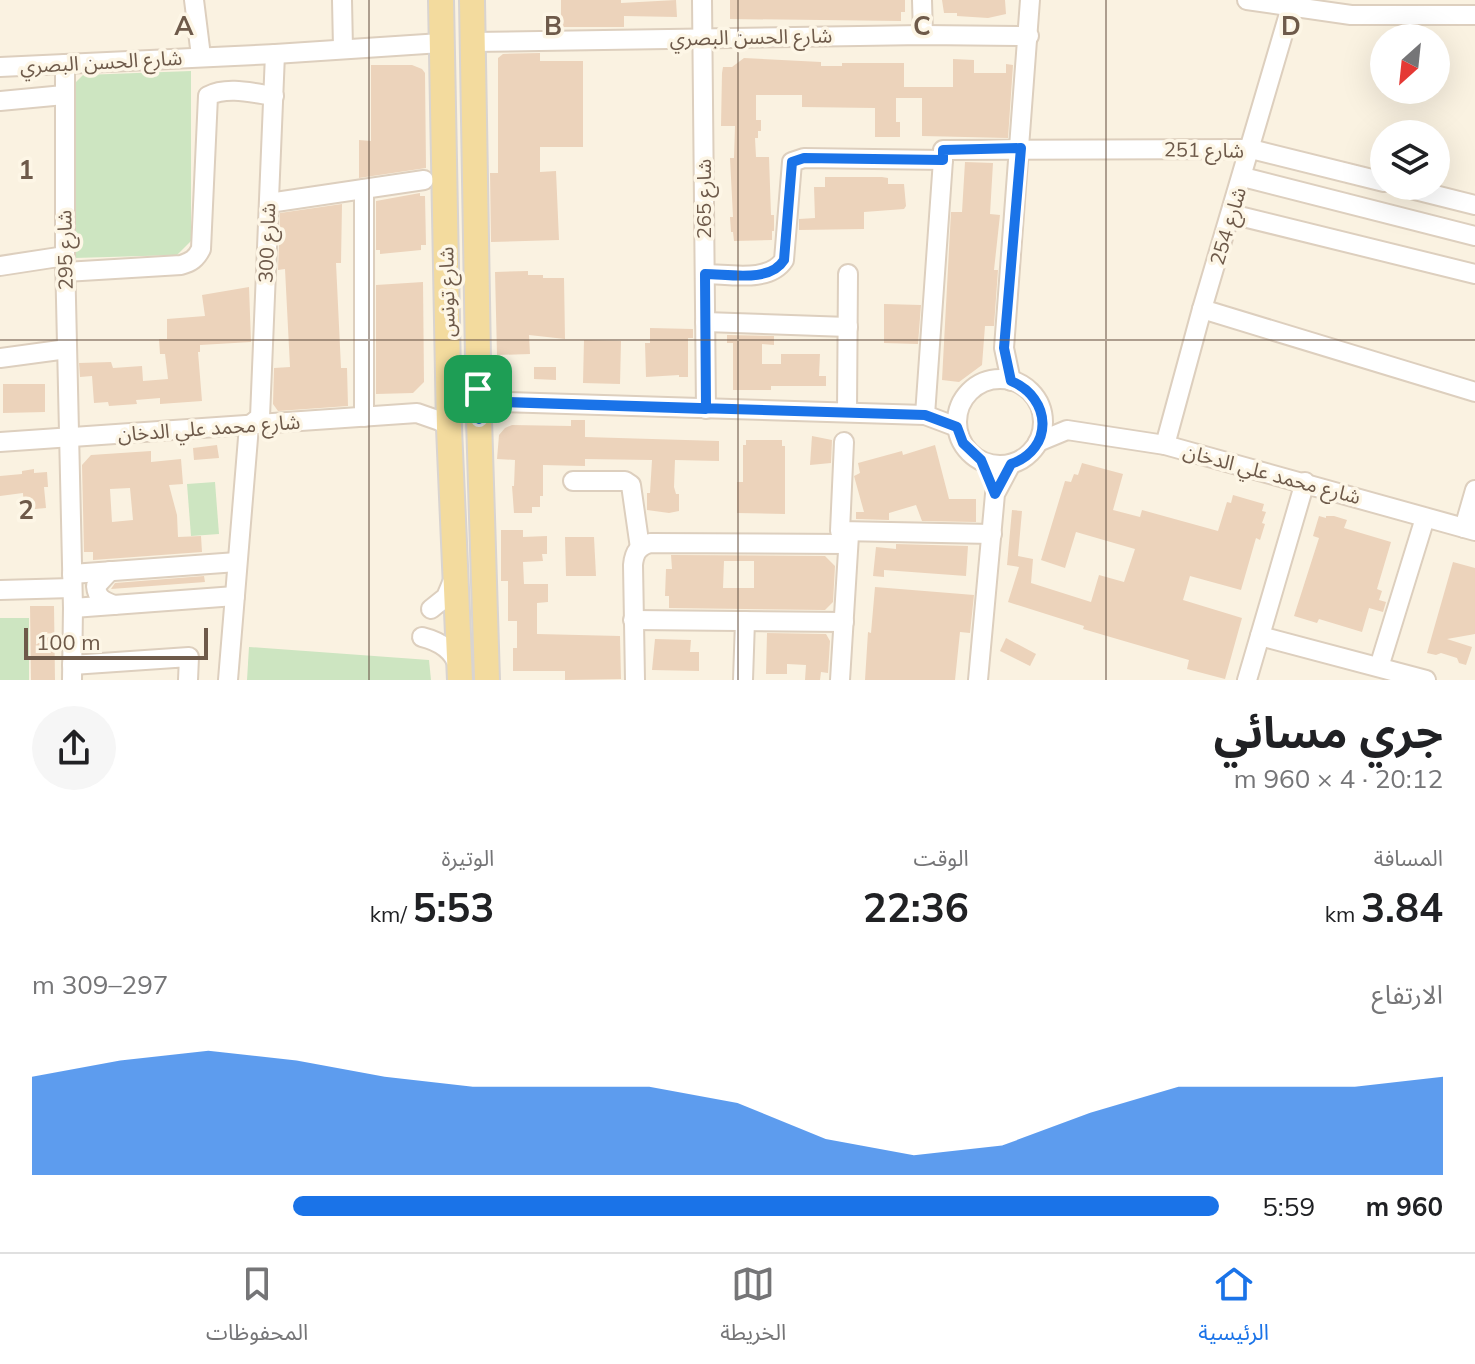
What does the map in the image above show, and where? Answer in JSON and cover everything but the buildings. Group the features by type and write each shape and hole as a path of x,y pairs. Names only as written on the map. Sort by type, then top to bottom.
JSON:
{"main road":[{"name":"شارع تونس","path":"442,0 449,428 460,676"},
{"path":"442,0 449,14 455,88 467,93 474,90"},
{"name":"شارع تونس","path":"472,0 478,389 487,680"},
{"path":"445,122 452,118 459,120 461,178 476,208"}],"street":[{"path":"194,0 201,56"},
{"path":"342,0 343,48"},
{"name":"شارع 265","path":"702,0 706,409"},
{"path":"922,0 923,35"},
{"path":"1011,381 1004,348 1030,0"},
{"path":"1255,1 1351,15 1465,10"},
{"name":"شارع 254","path":"1165,445 1291,7"},
{"name":"شارع الحسن البصري","path":"473,42 702,37 1029,36"},
{"name":"شارع الحسن البصري","path":"0,67 441,43"},
{"name":"شارع 300","path":"228,680 249,426 260,417 275,54"},
{"name":"شارع 295","path":"65,64 72,672"},
{"path":"0,266 181,265 190,262 201,249 208,96 241,91 274,96"},
{"path":"0,101 64,95"},
{"name":"شارع 251","path":"943,160 943,150 1251,149 1370,179"},
{"path":"705,274 765,275 778,269 784,260 792,162 804,158 943,160 925,415"},
{"path":"1243,177 1475,236"},
{"path":"269,203 424,180"},
{"path":"364,189 364,417"},
{"path":"1450,199 1475,205"},
{"path":"1231,214 1475,274"},
{"path":"847,411 848,274"},
{"path":"1202,309 1475,392"},
{"path":"705,322 848,327"},
{"path":"987,382 1004,348"},
{"path":"0,358 67,349"},
{"path":"981,460 997,465 1011,464 1028,455 1038,442 1043,426 1041,412 1032,395 1011,381 987,382 972,390 962,403 957,427 963,443 981,460 995,494"},
{"path":"478,389 504,402 925,415 957,427"},
{"name":"شارع محمد علي الدخان","path":"0,442 417,413 429,408 449,392"},
{"path":"479,419 490,408 504,402"},
{"path":"925,415 962,403"},
{"name":"شارع محمد علي الدخان","path":"1041,412 1067,430 1165,445 1470,530"},
{"name":"شارع محمد علي الدخان","path":"417,413 440,421 449,428"},
{"path":"1038,442 1067,430"},
{"path":"844,442 840,531 848,538"},
{"path":"978,680 995,494 1011,464"},
{"path":"573,481 625,481 631,485 638,549 633,565 635,680"},
{"path":"1247,680 1305,482"},
{"path":"1470,530 1475,490"},
{"path":"1379,667 1425,518"},
{"path":"638,549 651,543 992,534"},
{"path":"840,680 848,538"},
{"path":"0,590 72,581 110,571 237,562"},
{"path":"110,571 96,586 97,595 104,602 114,605"},
{"path":"431,609 446,597 454,578"},
{"path":"73,608 235,596"},
{"path":"633,620 844,622"},
{"path":"743,680 745,621"},
{"path":"1260,636 1419,679"},
{"path":"422,637 433,640 455,656 460,676"},
{"path":"72,672 107,671 189,657 188,680"}],"green space":[{"path":"191,71 191,241 177,255 74,258 74,84 83,75"},
{"path":"215,482 219,534 191,536 187,484"},
{"path":"0,618 29,618 29,680 0,680"},
{"path":"249,647 429,660 431,680 247,680"}],"route":[{"path":"478,389 479,419 490,408 504,402 569,404 706,409 705,274 765,275 778,269 784,260 792,162 804,158 943,160 943,150 1021,148 1004,348 1011,381 1026,389 1037,402 1043,426 1034,449 1011,464 995,494 981,460 968,450 957,427 925,415 847,411 706,409 504,402 478,389"}]}
